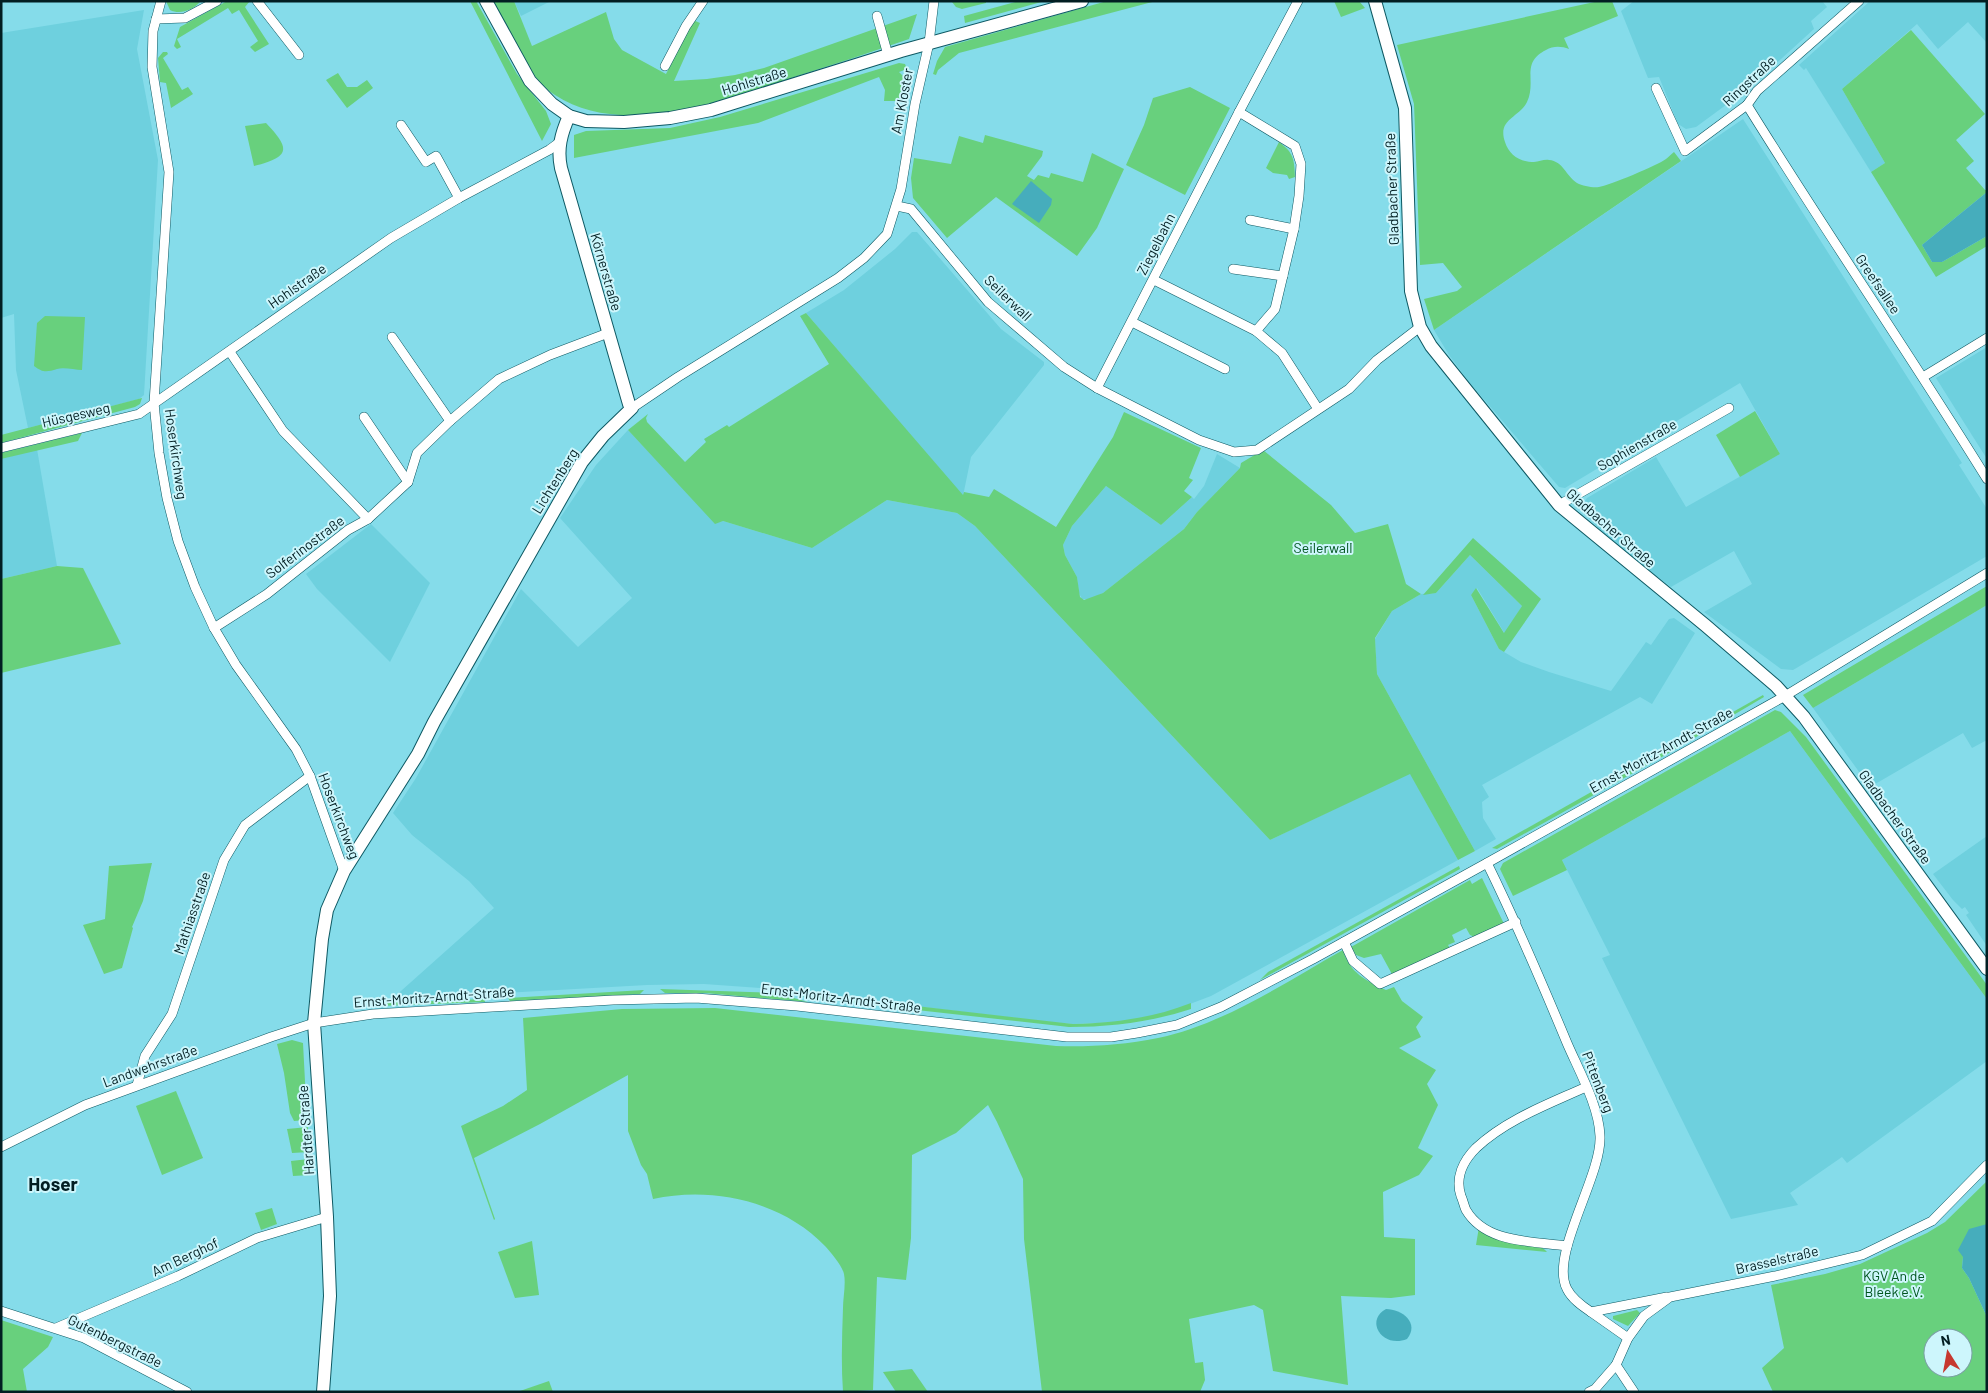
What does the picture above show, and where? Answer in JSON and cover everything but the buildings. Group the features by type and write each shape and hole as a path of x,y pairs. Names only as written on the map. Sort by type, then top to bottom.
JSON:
{"main road":[{"path":"486,1 530,81 540,92 569,116 560,142"},
{"name":"Hohlstraße","path":"569,116 586,121 624,122 670,118 737,103 888,55 1082,1"},
{"name":"Gladbacher Straße","path":"1375,1 1405,108 1411,291 1420,327 1430,346 1559,505 1705,625 1785,696 1814,732 1987,969"},
{"name":"Körnerstraße","path":"560,142 559,156 561,168 629,404 632,408"},
{"name":"Lichtenberg","path":"344,871 418,754 434,722 582,462 603,436 632,408"},
{"name":"Hardter Straße","path":"323,1392 330,1296 327,1217 314,1023 322,939 327,910 344,871"}],"street":[{"name":"Hoserkirchweg","path":"161,1 153,31 152,67 169,172 154,403 160,464 178,541 195,587 214,628 236,665 296,749 310,776 344,871"},
{"path":"156,19 185,18 217,1"},
{"path":"257,1 299,55"},
{"path":"665,66 686,26 703,1"},
{"name":"Am Kloster","path":"897,206 915,104 929,43 934,1"},
{"name":"Ziegelbahn","path":"1097,388 1298,1"},
{"name":"Ringstraße","path":"1656,88 1685,151 1747,105 1757,91 1859,1"},
{"path":"877,16 888,55"},
{"name":"Greefsallee","path":"1747,105 1818,219 1923,377 1987,478"},
{"path":"1239,112 1294,146 1301,164 1294,229 1275,309 1256,331"},
{"path":"401,125 426,162 436,156 459,198"},
{"name":"Hohlstraße","path":"154,403 230,352 391,238 459,198 549,150 560,142"},
{"name":"Seilerwall","path":"897,206 911,209 988,302 1064,367 1097,388 1199,440 1234,452 1257,450 1318,410 1349,389 1377,360 1420,327"},
{"name":"Lichtenberg","path":"632,408 678,377 838,278 864,258 887,234 897,206"},
{"path":"1250,220 1294,229"},
{"path":"1233,269 1283,276"},
{"path":"1154,280 1256,331 1282,353 1318,410"},
{"path":"1132,322 1225,369"},
{"name":"Solferinostraße","path":"214,628 267,594 348,530 368,519 408,482 417,453 498,379 550,355 608,332"},
{"path":"392,337 450,421"},
{"path":"1923,377 1987,338"},
{"path":"230,352 283,431 368,519"},
{"name":"Hüsgesweg","path":"1,448 139,414 154,403"},
{"name":"Sophienstraße","path":"1559,505 1728,408"},
{"path":"364,417 408,482"},
{"name":"Ernst-Moritz-Arndt-Straße","path":"314,1023 343,1017 393,1013 613,1000 696,998 759,1002 1067,1037 1110,1037 1161,1029 1205,1014 1344,942 1785,696 1987,573"},
{"name":"Mathiasstraße","path":"137,1085 144,1056 172,1014 224,860 246,825 310,776"},
{"name":"Pittenberg","path":"1487,863 1516,922 1599,1122 1600,1138 1597,1158 1567,1246 1563,1276 1567,1289 1578,1303 1628,1338"},
{"path":"1344,942 1353,961 1380,984 1516,922"},
{"name":"Landwehrstraße","path":"1,1147 85,1105 314,1023"},
{"path":"1567,1246 1504,1238 1485,1229 1466,1211 1459,1189 1461,1168 1476,1148 1515,1119 1586,1087"},
{"name":"Brasselstraße","path":"1589,1392 1616,1365 1628,1338 1644,1316 1670,1297 1774,1276 1862,1255 1932,1221 1987,1165"},
{"name":"Am Berghof","path":"56,1328 178,1276 257,1238 327,1217"},
{"path":"1591,1312 1670,1297"},
{"name":"Gutenbergstraße","path":"1,1311 84,1338 187,1392"},
{"path":"1616,1365 1634,1392"}],"shaded area":[{"path":"514,1 551,1 521,16"},
{"path":"1634,1 1822,1 1827,7 1811,21 1814,29 1749,88 1696,127 1686,129 1678,124 1659,77 1648,78 1621,11"},
{"path":"1870,1 1987,1 1987,43 1968,22 1938,49 1917,24 1842,89 1885,163 1871,172 1806,68 1804,70 1799,65"},
{"path":"144,10 137,49 158,160 144,395 139,399 28,428 16,370 14,314 1,318 1,33"},
{"path":"1743,119 1962,463 1959,465 1987,509 1987,556 1793,670 1781,669 1704,612 1752,584 1734,551 1671,587 1616,546 1584,513 1582,505 1587,498 1656,457 1686,507 1780,454 1740,383 1565,488 1559,487 1469,382 1449,355 1434,330"},
{"path":"1031,181 1052,199 1051,205 1039,223 1012,204"},
{"path":"1987,192 1987,236 1942,262 1932,262 1922,245"},
{"path":"912,232 917,232 1001,329 1044,362 1044,365 971,457 963,496 806,313 844,290 895,249"},
{"path":"1987,347 1987,459 1936,378"},
{"path":"628,430 715,523 723,521 812,548 887,500 957,513 975,526 1270,840 1410,773 1458,860 1211,996 1166,1013 1120,1022 1073,1024 1050,1022 760,988 704,984 647,985 392,999 494,908 469,881 412,835 393,813 416,778 521,589 578,647 632,598 560,518 596,465"},
{"path":"37,449 57,566 1,579 1,459"},
{"path":"1217,454 1240,468 1197,512 1184,529 1103,593 1090,599 1082,599 1079,593 1077,577 1065,555 1063,545 1072,526 1106,486 1161,525 1192,497 1194,499 1204,486"},
{"path":"371,524 430,583 390,662 317,589 306,574"},
{"path":"1470,555 1522,606 1505,634 1477,588 1471,595 1499,649 1521,662 1549,672 1611,691 1646,642 1651,645 1669,619 1674,618 1695,633 1652,704 1640,697 1482,785 1489,797 1482,802 1483,818 1496,839 1475,851 1377,674 1375,639 1392,611 1421,594 1436,593"},
{"path":"1987,605 1987,740 1972,748 1963,733 1870,787 1813,708"},
{"path":"1790,731 1987,999 1987,1061 1847,1163 1842,1157 1790,1193 1798,1205 1731,1219 1602,958 1610,955 1562,860"},
{"path":"1987,836 1987,946 1966,915 1969,913 1965,907 1962,909 1953,900 1933,874"},
{"path":"1987,1224 1987,1317 1969,1278 1962,1268 1963,1257 1958,1250 1969,1229"},
{"path":"1386,1309 1398,1311 1410,1322 1411,1328 1407,1339 1390,1340 1379,1332 1377,1320"}],"green space":[{"path":"166,1 200,2 190,9 178,12 170,10"},
{"path":"227,1 250,1 245,7 269,44 255,52 250,47 258,41 239,10 232,14 228,8 177,39 181,47 177,49 174,46 180,27"},
{"path":"470,1 476,1 517,74 546,111 551,124 542,141"},
{"path":"493,1 514,1 532,46 606,12 614,39 622,50 666,74 693,20 700,23 674,81 735,75 764,68 917,14 909,39 740,95 676,111 643,115 612,114 582,108 555,95 544,86 526,64"},
{"path":"986,1 986,3 962,9 956,7 952,2"},
{"path":"1019,1 1045,1 965,23 964,16"},
{"path":"1107,1 1156,1 959,53 938,70 936,75 933,74 937,61 945,47"},
{"path":"1334,1 1359,1 1365,8 1341,17"},
{"path":"1599,1 1612,1 1618,16 1564,38 1569,49 1554,47 1538,55 1533,61 1530,73 1530,94 1527,102 1506,123 1504,128 1503,134 1509,151 1524,161 1554,161 1577,183 1594,187 1612,183 1644,170 1666,159 1674,152 1681,161 1434,330 1424,299 1457,291 1462,287 1443,263 1420,265 1414,104 1397,45"},
{"path":"1911,30 1985,114 1956,140 1974,161 1966,168 1987,192 1922,245 1932,262 1942,262 1987,236 1987,246 1936,277 1871,172 1885,163 1842,89"},
{"path":"163,52 168,54 163,58 182,90 188,87 193,94 171,108 166,83 160,82 158,58"},
{"path":"899,63 905,64 907,69 899,72 907,80 904,101 884,101 885,90 879,77 758,123 574,158 574,135 586,131 670,128 720,117"},
{"path":"338,73 347,87 357,87 367,80 373,88 347,108 326,80"},
{"path":"1190,87 1230,108 1185,195 1126,165 1144,125 1153,98"},
{"path":"266,123 280,139 283,151 275,159 254,166 245,126"},
{"path":"985,135 1043,151 1042,156 1027,176 1034,180 1038,175 1049,178 1051,173 1083,182 1092,153 1124,169 1097,228 1077,256 996,197 947,238 913,198 911,178 914,158 951,164 959,136 983,143"},
{"path":"1279,142 1288,150 1292,157 1295,177 1289,179 1287,175 1273,173 1266,168"},
{"path":"806,313 963,495 964,492 989,497 994,489 1056,527 1113,437 1124,412 1201,448 1189,478 1193,480 1184,491 1192,497 1161,525 1106,486 1072,526 1063,545 1065,555 1077,577 1080,597 1084,600 1103,593 1184,529 1197,512 1240,468 1241,463 1263,450 1331,505 1355,533 1388,524 1406,584 1421,594 1392,611 1375,638 1377,674 1475,851 1458,860 1410,774 1270,840 975,526 957,513 887,500 812,548 723,521 715,524 628,430 648,414 647,422 685,462 706,442 704,439 727,425 729,427 829,364 800,316"},
{"path":"45,316 85,317 82,370 63,368 45,371 34,366 37,323"},
{"path":"142,398 140,404 135,407 1,443 1,435"},
{"path":"1755,411 1780,454 1740,477 1716,435"},
{"path":"82,433 78,441 1,459 1,453"},
{"path":"1473,538 1541,599 1504,652 1499,649 1471,595 1476,588 1504,633 1522,606 1470,555 1436,593 1423,595"},
{"path":"57,566 83,568 121,644 1,673 1,579"},
{"path":"1987,586 1987,605 1813,708 1803,695"},
{"path":"1763,695 1764,697 1669,753 1497,849 1492,848"},
{"path":"1775,710 1781,712 1806,737 1987,985 1987,999 1790,731 1562,860 1567,870 1513,896 1500,869 1503,863"},
{"path":"152,863 143,901 132,927 122,968 104,974 83,925 105,919 109,866"},
{"path":"1459,866 1460,869 1260,980 1268,972"},
{"path":"1482,878 1505,926 1477,938 1470,935 1466,928 1452,935 1455,942 1448,945 1451,950 1393,976 1381,954 1364,958 1356,955 1351,947 1470,880 1472,884"},
{"path":"1343,950 1350,965 1359,975 1386,990 1394,987 1402,1001 1423,1017 1416,1027 1421,1037 1399,1048 1436,1070 1427,1084 1438,1105 1418,1148 1433,1156 1419,1175 1383,1192 1384,1237 1415,1239 1415,1295 1391,1298 1341,1296 1348,1385 1273,1371 1263,1310 1254,1305 1189,1319 1195,1363 1203,1362 1205,1380 1200,1392 1042,1392 1024,1239 1023,1179 988,1105 956,1133 912,1155 911,1238 906,1280 877,1277 873,1390 843,1392 842,1340 845,1282 843,1270 839,1263 825,1246 808,1231 788,1218 767,1208 722,1196 676,1195 653,1199 647,1174 641,1165 628,1131 628,1075 474,1158 494,1220 461,1126 503,1106 527,1090 523,1018 622,1009 715,1008 1056,1046 1107,1045 1158,1038 1206,1023 1253,1001"},
{"path":"660,989 776,993 808,1002 705,993 665,993"},
{"path":"644,990 640,994 510,1001 508,998"},
{"path":"786,991 1073,1024 1133,1019 1191,1003 1191,1009 1131,1023 1069,1027 854,1003 801,996"},
{"path":"485,999 485,1002 379,1006 379,1003"},
{"path":"292,1040 303,1043 307,1120 294,1121 290,1113 284,1073 277,1044"},
{"path":"176,1091 203,1158 162,1175 136,1106"},
{"path":"308,1127 309,1152 292,1153 287,1129"},
{"path":"309,1159 310,1175 293,1176 291,1161"},
{"name":"KGV An de Bleek e.V.","path":"1987,1181 1987,1224 1963,1257 1962,1268 1969,1278 1987,1317 1987,1392 1773,1392 1762,1368 1784,1348 1771,1285 1825,1274 1860,1264 1927,1233 1945,1222"},
{"path":"272,1208 277,1224 261,1230 255,1213"},
{"path":"1479,1227 1493,1238 1530,1243 1547,1252 1476,1245"},
{"path":"532,1241 539,1295 515,1298 498,1252"},
{"path":"1637,1310 1640,1313 1628,1326 1613,1319 1613,1316"},
{"path":"1,1320 53,1337 48,1347 23,1369 27,1392 1,1392"},
{"path":"912,1369 928,1392 896,1392 883,1372"},
{"path":"549,1381 553,1392 517,1392"}],"district":[{"name":"Hoser","path":"53,1184"}]}
